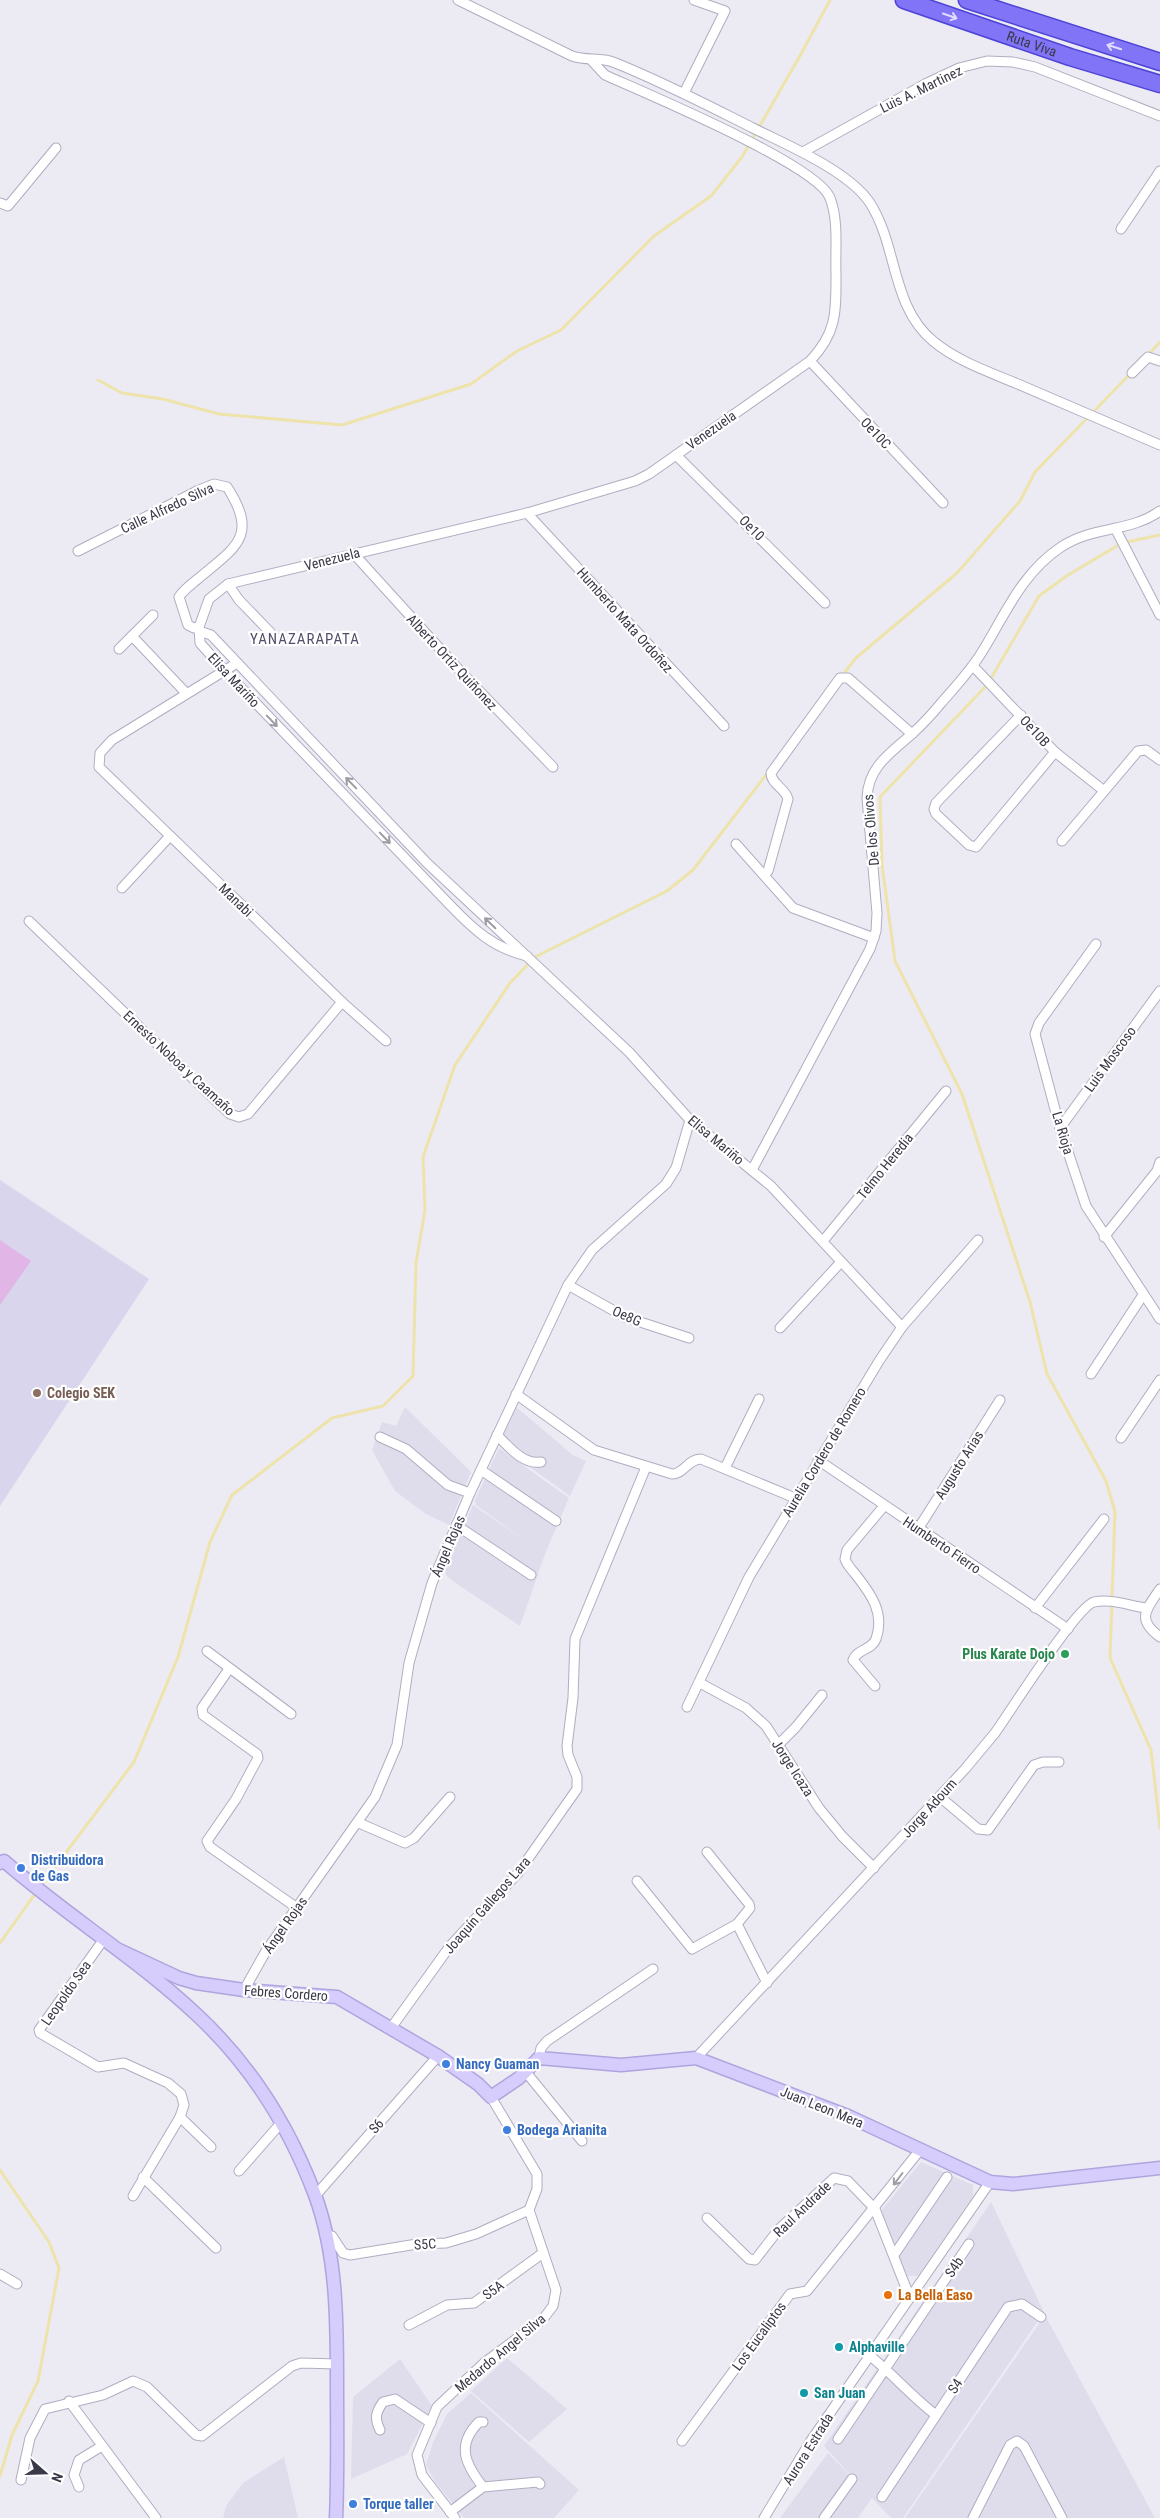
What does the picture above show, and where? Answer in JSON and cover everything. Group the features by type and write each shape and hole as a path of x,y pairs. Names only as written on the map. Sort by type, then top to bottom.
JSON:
{"highway":[{"name":"Ruta Viva","path":"904,0 1070,57 1160,84"},
{"name":"Ruta Viva","path":"967,0 1160,62"}],"street":[{"path":"458,0 572,56 592,61 610,61 684,93 803,152 836,173 868,201 881,226 902,295 911,316 934,342 974,365 1160,445"},
{"path":"684,93 725,11 694,0"},
{"name":"Venezuela","path":"199,629 209,599 228,584 527,513 620,488 648,474 676,455 810,361 824,346 834,323 835,228 830,197 821,184 796,166 722,129 605,75 592,61"},
{"name":"Luis A. Martinez","path":"803,152 927,83 959,68 987,61 1013,62 1035,67 1160,116"},
{"path":"0,204 8,206 56,148"},
{"path":"1121,230 1160,171"},
{"path":"1132,373 1148,357 1160,361"},
{"name":"Oe10C","path":"810,361 943,503"},
{"name":"Oe10","path":"676,455 825,603"},
{"name":"Calle Alfredo Silva","path":"78,551 198,490 214,484 227,487 236,500 243,520 241,538 231,551 179,597 188,625 199,629"},
{"name":"De los Olivos","path":"752,1170 874,938 877,913 867,787 881,761 912,734 971,667 1015,593 1032,572 1062,547 1080,537 1092,532 1144,521 1160,511"},
{"name":"Humberto Mata Ordoñez","path":"527,513 724,726"},
{"path":"1115,528 1160,615"},
{"name":"Alberto Ortiz Quiñonez","path":"354,554 461,672 553,768"},
{"path":"228,584 239,600 270,632"},
{"path":"119,649 154,614"},
{"name":"Elisa Mariño","path":"199,629 211,636 450,885 628,1052 690,1120 781,1196 902,1327"},
{"name":"Elisa Mariño","path":"199,629 200,643 224,670 441,896 490,942 527,956"},
{"path":"132,636 186,693 237,663"},
{"name":"Oe10B","path":"971,667 1053,753 1102,792"},
{"path":"768,872 788,799 786,792 772,780 771,773 840,678 848,678 912,734"},
{"name":"Manabi","path":"186,693 112,740 100,753 98,760 102,772 342,1002 386,1041"},
{"path":"1019,717 936,803 934,812 969,846 974,847 979,844 1053,753"},
{"path":"1062,841 1135,753 1142,750 1160,760"},
{"path":"122,888 170,836"},
{"path":"736,844 793,908 874,938"},
{"path":"441,896 450,885"},
{"name":"Ernesto Noboa y Caamaño","path":"29,921 230,1114 239,1117 248,1114 342,1002"},
{"name":"La Rioja","path":"1096,944 1036,1029 1035,1034 1060,1128 1086,1206 1104,1237 1160,1319"},
{"name":"Luis Moscoso","path":"1060,1128 1160,991"},
{"name":"Telmo Heredia","path":"823,1241 946,1091"},
{"name":"Ángel Rojas","path":"244,1990 266,1951 358,1823 375,1796 397,1745 402,1697 419,1624 432,1583 470,1493 568,1285 592,1250 666,1184 676,1168 690,1120"},
{"path":"1104,1237 1159,1168"},
{"name":"Aurelia Cordero de Romero","path":"687,1707 700,1683 741,1592 818,1460 902,1327 978,1240"},
{"path":"780,1328 841,1262"},
{"name":"Oe8G","path":"568,1285 625,1317 689,1338"},
{"path":"1091,1374 1143,1295"},
{"path":"1121,1438 1160,1380"},
{"path":"516,1394 594,1450 646,1467 676,1474 697,1459 724,1468 795,1498"},
{"path":"724,1468 758,1399"},
{"name":"Augusto Arias","path":"918,1529 1000,1400"},
{"path":"497,1435 524,1459 535,1463 541,1462"},
{"path":"380,1437 406,1449 448,1484 470,1493"},
{"name":"Humberto Fierro","path":"818,1460 1068,1629"},
{"name":"Joaquín Gallegos Lara","path":"391,2028 450,1946 518,1873 577,1789 578,1777 568,1756 567,1746 573,1698 575,1639 646,1467"},
{"path":"481,1470 556,1521"},
{"path":"875,1686 853,1660 856,1654 872,1645 876,1638 878,1622 876,1602 845,1559 847,1550 884,1506"},
{"path":"1035,1608 1104,1519"},
{"path":"456,1525 531,1575"},
{"path":"1160,1590 1144,1608 1146,1622 1160,1637"},
{"name":"Jorge Adoum","path":"696,2058 940,1797 994,1733 1087,1605 1094,1602 1112,1602 1144,1608"},
{"path":"207,1652 229,1670 292,1714"},
{"path":"229,1670 202,1708 203,1715 257,1754 258,1758 236,1799 207,1841 210,1847 297,1908"},
{"name":"Jorge Icaza","path":"700,1683 746,1708 766,1726 819,1808 842,1836 874,1868"},
{"path":"778,1744 796,1727 822,1695"},
{"path":"940,1797 978,1828 988,1830 1034,1764 1059,1762"},
{"path":"358,1823 405,1843 414,1838 450,1797"},
{"path":"637,1881 692,1949 736,1924 750,1908 749,1904 707,1852"},
{"path":"1,1861 56,1906 119,1950 195,2013 228,2047 254,2078 281,2123 315,2196 325,2235 335,2294 337,2364 336,2518"},
{"path":"736,1924 767,1983"},
{"name":"Leopoldo Sea","path":"104,1939 39,2030 40,2033 98,2068 124,2063 168,2083 181,2094 184,2105 180,2116"},
{"name":"Febres Cordero","path":"119,1950 179,1978 244,1990 337,1997 438,2056 478,2084 491,2097"},
{"path":"529,2210 537,2189 537,2174 491,2097 526,2071 539,2058 541,2048 547,2041 653,1970"},
{"name":"S6","path":"315,2196 438,2056"},
{"name":"Juan Leon Mera","path":"539,2058 621,2065 696,2058 848,2116 990,2182 1013,2184 1160,2168"},
{"path":"526,2071 582,2141"},
{"path":"133,2196 180,2116 211,2147"},
{"path":"238,2171 281,2123"},
{"name":"Los Eucaliptos","path":"682,2441 790,2294 808,2291 920,2150"},
{"path":"143,2177 216,2248"},
{"name":"Raul Andrade","path":"707,2218 749,2259 755,2260 779,2228 834,2178 848,2181 875,2209 910,2298"},
{"path":"894,2255 947,2178"},
{"name":"Aurora Estrada","path":"764,2518 810,2442 990,2182"},
{"name":"S5C","path":"325,2235 332,2236 343,2253 350,2255 417,2244 446,2243 476,2234 529,2210"},
{"name":"Medardo Angel Silva","path":"453,2515 422,2475 417,2455 437,2407 484,2363 543,2319 553,2306 556,2290 529,2210"},
{"name":"S4b","path":"838,2439 969,2244"},
{"name":"S5A","path":"409,2324 447,2305 474,2303 543,2253"},
{"path":"0,2274 17,2284"},
{"name":"S4","path":"882,2497 1008,2307 1022,2304 1041,2317"},
{"path":"869,2355 886,2368 916,2400 936,2416"},
{"path":"20,2480 30,2438 45,2409 69,2401 103,2395 133,2381 148,2387 196,2435 202,2436 292,2366 301,2363 337,2364"},
{"path":"380,2430 376,2423 376,2412 383,2402 395,2399 430,2423"},
{"path":"69,2401 156,2518"},
{"path":"483,2422 479,2422 469,2432 466,2439 465,2461 483,2487"},
{"path":"973,2518 1010,2445 1017,2440 1024,2446 1062,2518"},
{"path":"79,2487 74,2475 79,2460 102,2446"},
{"path":"824,2518 852,2479"},
{"path":"453,2515 483,2487 538,2482 540,2484"}],"shaded area":[{"name":"Colegio SEK","path":"0,1180 149,1279 0,1506"},
{"path":"0,1240 31,1261 0,1305"},
{"path":"405,1407 471,1472 449,1525 426,1514 395,1491 372,1450 382,1422 396,1426"},
{"path":"516,1407 573,1455 586,1461 570,1496 499,1445"},
{"path":"499,1448 569,1498 545,1554 520,1626 454,1582 446,1575 445,1569 473,1505 527,1542 476,1505 475,1500"},
{"path":"921,2162 973,2185 973,2196 918,2276 907,2276 881,2211"},
{"path":"991,2202 1044,2312 903,2518 891,2518 872,2498 858,2518 780,2518 828,2453 862,2488 824,2446"},
{"path":"1045,2315 1155,2518 905,2518"},
{"path":"507,2358 567,2409 529,2442 471,2391"},
{"path":"400,2359 432,2406 407,2454 351,2479 353,2397"},
{"path":"471,2393 579,2490 554,2518 464,2518 436,2483 426,2465 433,2442 447,2414"},
{"path":"284,2457 298,2518 223,2518 226,2506 243,2483"}],"waterway":[{"path":"98,380 122,393 163,399 219,414 342,425 471,384 517,351 561,330 654,236 711,196 742,157 830,0"},
{"path":"1148,355 1160,342"},
{"path":"841,677 856,658 957,573 1020,501 1035,472 1130,374"},
{"path":"1160,535 1122,543 1068,575 1039,596 987,685 880,797 882,865 895,961 962,1094 1030,1302 1047,1374 1106,1481 1115,1512 1110,1658 1151,1750 1160,1828"},
{"path":"41,1886 134,1762 178,1657 210,1542 232,1495 332,1418 383,1406 413,1376 416,1263 425,1210 423,1157 455,1065 510,983 535,957 667,891 693,870 769,771"},
{"path":"0,1943 37,1891"},
{"path":"0,2170 49,2242 59,2268 38,2381 12,2435 0,2476"}],"place":[{"name":"Colegio SEK","path":"37,1393"},
{"name":"Plus Karate Dojo","path":"1065,1654"},
{"name":"Distribuidora de Gas","path":"21,1868"},
{"name":"Nancy Guaman","path":"446,2064"},
{"name":"Bodega Arianita","path":"507,2130"},
{"name":"La Bella Easo","path":"888,2295"},
{"name":"Alphaville","path":"839,2347"},
{"name":"San Juan","path":"804,2393"},
{"name":"Torque taller","path":"353,2504"}],"district":[{"name":"YANAZARAPATA","path":"305,639"}]}
